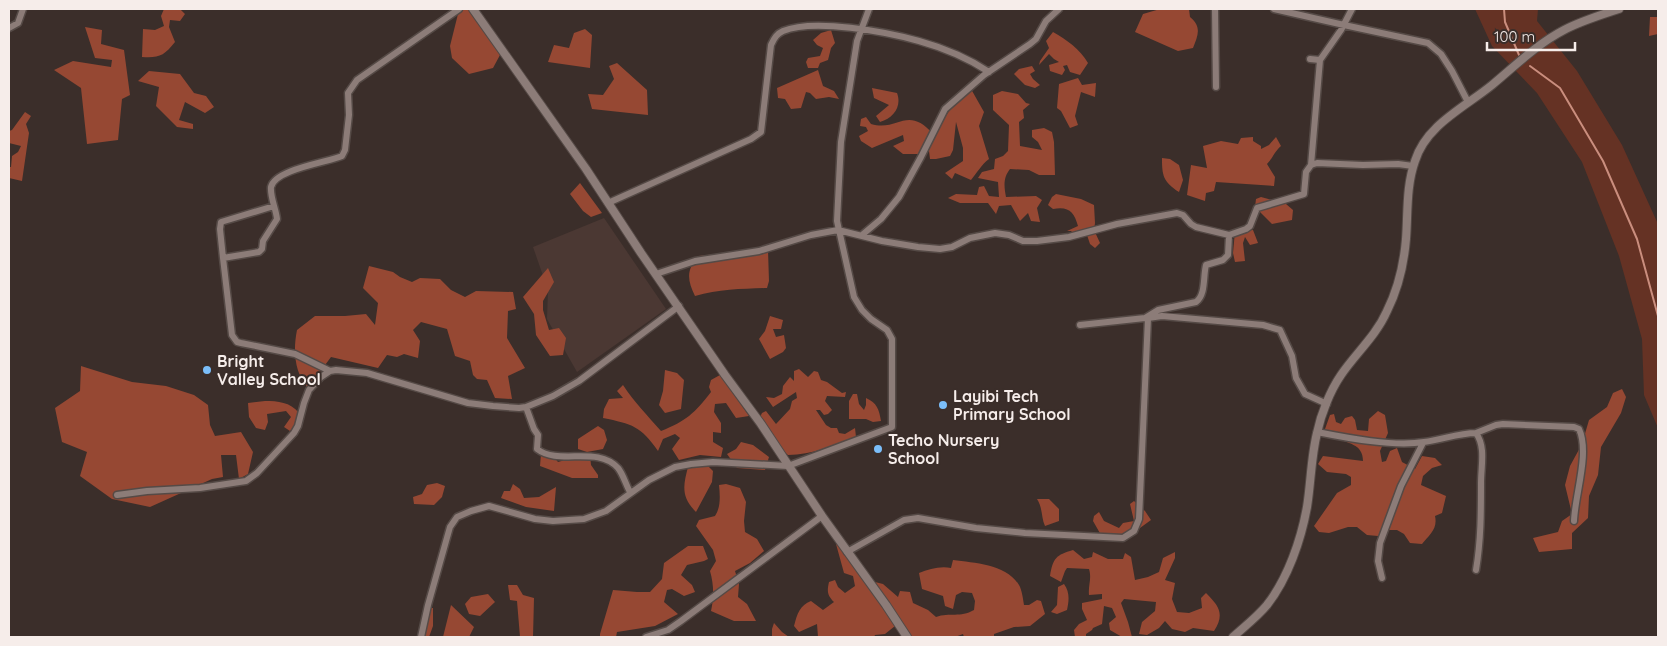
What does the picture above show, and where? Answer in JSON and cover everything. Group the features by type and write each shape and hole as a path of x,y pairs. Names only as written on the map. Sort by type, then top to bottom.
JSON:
{"street":[{"path":"9,28 17,24 23,9"},
{"path":"223,258 260,250 263,246 263,241 277,219 271,188 275,181 304,166 340,157 344,153 349,115 348,93 357,80 460,9"},
{"path":"474,9 907,637"},
{"path":"421,637 428,604 450,528 457,517 490,506 535,519 575,521 606,511 630,492 676,467 713,462 788,466 892,428 892,339 887,330 862,310 854,297 850,273 838,230 837,214 841,142 854,57 857,41 869,9"},
{"path":"862,235 881,219 899,197 945,109 989,72 1034,41 1042,26 1059,9"},
{"path":"1215,9 1216,87"},
{"path":"1274,9 1344,26 1428,43 1441,54 1468,102"},
{"path":"656,274 696,261 759,251 811,235 838,230 882,241 940,249 952,247 970,238 995,233 1009,235 1023,241 1037,241 1069,237 1117,224 1177,213 1183,215 1196,227 1229,235 1246,229 1250,226 1257,208 1304,194 1306,172 1311,165 1320,60 1344,26 1352,9"},
{"path":"1233,637 1268,604 1292,563 1307,507 1311,464 1317,432 1327,404 1341,375 1379,326 1395,292 1406,240 1408,199 1413,166 1419,149 1443,122 1489,87 1530,52 1564,30 1619,9"},
{"path":"608,203 742,143 761,132 772,46 774,38 782,31 822,26 862,29 920,41 973,61 989,72"},
{"path":"1310,59 1320,60"},
{"path":"1311,165 1317,163 1413,166"},
{"path":"274,206 221,222 220,229 232,335 234,339 242,343 295,354 330,370 367,373 475,404 526,407 569,388 586,377 679,306"},
{"path":"1080,325 1145,318 1158,310 1192,304 1198,301 1203,291 1206,265 1223,260 1228,255 1229,235"},
{"path":"847,552 904,520 918,518 976,528 1025,533 1123,538 1134,531 1139,519 1148,318 1162,316 1263,325 1280,330 1292,356 1296,378 1305,394 1327,404"},
{"path":"117,496 147,491 200,488 246,481 257,473 294,433 298,426 306,395 315,382 330,370"},
{"path":"526,407 534,429 538,434 537,450 548,456 591,457 607,460 620,470 630,492"},
{"path":"1317,432 1371,441 1423,443 1457,434 1476,433 1503,424 1574,427 1579,429 1583,455 1574,521"},
{"path":"1476,433 1481,442 1482,461 1481,540 1476,570"},
{"path":"1382,578 1378,561 1380,543 1401,486 1423,443"},
{"path":"646,637 668,630 822,516"}],"shaded area":[{"path":"164,9 180,9 185,14 180,21 170,20 169,27 175,42 161,55 142,57 143,29 155,30 164,26 161,16"},
{"path":"475,9 497,35 500,55 493,68 469,74 452,58 450,46 459,10"},
{"path":"1160,9 1189,9 1190,17 1198,28 1193,48 1178,51 1135,32 1143,14"},
{"path":"1475,9 1538,9 1537,21 1577,71 1622,145 1658,224 1658,428 1644,395 1642,339 1619,256 1582,162 1537,93 1492,46"},
{"path":"1650,17 1658,17 1658,34 1649,36"},
{"path":"85,27 102,30 101,44 124,50 130,95 122,99 118,140 87,144 81,88 54,70 73,61 111,67 112,60 95,58"},
{"path":"585,29 592,35 590,68 548,62 554,45 569,48 574,33"},
{"path":"831,30 835,43 831,48 828,60 820,63 818,68 808,68 806,62 808,58 820,56 823,48 813,40 821,33"},
{"path":"1053,32 1073,45 1088,63 1080,75 1070,72 1067,65 1063,66 1065,70 1062,75 1050,71 1049,65 1059,62 1049,54 1039,65 1049,48 1046,41"},
{"path":"617,63 647,90 648,115 592,109 588,94 603,95 614,79 609,66"},
{"path":"1032,66 1035,71 1030,74 1040,85 1035,88 1025,85 1014,74 1019,69"},
{"path":"818,70 823,86 834,91 839,99 829,97 816,99 806,92 801,108 791,109 785,99 778,98 777,88"},
{"path":"149,71 180,74 194,93 206,96 214,107 205,113 185,102 179,120 193,124 193,129 177,127 156,106 159,87 138,81"},
{"path":"1078,78 1082,85 1096,83 1095,97 1081,92 1075,116 1078,125 1070,128 1061,111 1057,108 1059,84"},
{"path":"872,88 897,93 898,107 896,111 889,118 880,122 876,116 889,105 874,98"},
{"path":"971,89 984,112 979,126 989,159 981,166 971,180 955,173 952,179 945,173 963,161 963,148 956,122 953,150 950,156 936,159 930,159 929,151 918,154 903,154 893,146 904,141 903,135 872,148 861,141 859,136 868,131 866,127 860,126 861,119 866,117 871,124 881,125 910,120 917,121 934,135 950,110"},
{"path":"1002,91 1018,94 1026,103 1030,104 1023,110 1024,118 1019,122 1020,146 1042,150 1038,142 1032,137 1032,130 1044,128 1052,132 1055,175 1039,175 1029,170 1010,169 1005,182 1006,197 1036,196 1042,200 1037,208 1040,222 1031,221 1028,213 1020,221 1011,205 999,206 996,214 988,203 960,203 948,198 956,194 977,195 979,187 984,186 989,196 999,197 998,182 978,178 982,172 994,169 995,159 1003,156 1008,151 1009,125 993,110 993,95"},
{"path":"25,112 31,116 26,124 29,133 22,181 9,178 12,156 18,152 21,146 9,143 9,131 12,130"},
{"path":"1253,137 1253,141 1261,146 1261,149 1269,145 1276,137 1281,146 1267,164 1275,177 1274,186 1216,182 1214,191 1206,193 1205,201 1187,195 1191,165 1207,168 1203,146 1221,141 1238,144 1241,138"},
{"path":"1162,158 1170,159 1179,165 1183,180 1179,192 1164,178"},
{"path":"580,183 602,213 591,217 583,211 570,194"},
{"path":"1056,194 1081,199 1094,205 1094,230 1100,243 1095,248 1090,244 1087,235 1076,236 1071,231 1067,231 1078,226 1075,217 1070,211 1063,208 1053,209 1048,205"},
{"path":"1261,197 1286,204 1293,210 1292,220 1272,224 1255,207 1256,199"},
{"path":"604,218 666,309 577,372 547,319 548,290 533,247"},
{"path":"1253,230 1258,243 1250,245 1245,237 1243,243 1245,261 1235,262 1233,253 1235,231"},
{"path":"749,250 768,250 769,281 767,288 722,291 695,296 690,285 689,275 692,265 699,256"},
{"path":"369,266 393,272 412,282 420,278 440,279 451,290 465,297 476,291 513,292 516,309 508,311 507,338 525,368 508,376 512,399 495,398 487,380 477,379 473,375 470,361 455,356 447,329 421,322 413,330 420,341 418,358 404,354 397,357 387,355 378,368 331,357 308,388 297,368 295,345 297,330 315,316 366,314 375,325 378,303 363,288"},
{"path":"548,268 554,282 543,301 543,310 549,330 559,328 566,338 563,355 550,356 536,335 534,314 523,297"},
{"path":"770,316 783,320 781,329 773,329 776,337 784,335 786,348 783,352 770,359 759,339 765,331"},
{"path":"81,366 132,382 166,386 194,395 208,405 210,425 215,436 241,432 253,452 248,474 239,479 236,455 221,455 223,477 212,479 150,507 112,499 80,476 87,452 62,442 55,408 80,391"},
{"path":"799,369 808,377 814,371 818,372 821,380 842,393 846,392 845,397 827,396 825,401 832,410 828,414 824,415 820,410 816,410 826,425 831,428 837,428 839,433 845,434 855,428 856,437 823,449 797,455 788,455 783,451 760,417 766,411 776,424 790,409 792,401 797,398 796,392 773,407 766,397 774,398 782,394 783,386 790,377 794,381 794,371"},
{"path":"665,370 677,373 684,380 681,409 665,413 659,405 663,391"},
{"path":"720,375 749,416 736,418 726,403 715,404 714,412 721,423 721,433 713,432 713,442 723,448 721,457 700,455 679,460 672,449 680,438 675,434 663,439 658,451 646,436 635,427 603,418 604,409 609,399 623,398 617,391 623,385 661,431 684,420 695,411 711,392 709,387 711,380"},
{"path":"1622,389 1626,397 1621,413 1601,447 1598,475 1589,496 1588,518 1572,533 1572,549 1539,552 1533,538 1558,532 1562,521 1572,514 1565,485 1570,466 1582,444 1589,420 1607,407 1613,393"},
{"path":"853,394 857,394 859,404 864,410 866,398 873,402 878,410 881,421 849,419 849,401"},
{"path":"265,401 284,403 292,406 299,413 296,424 290,431 284,427 291,417 286,411 267,414 268,422 265,430 256,428 249,417 248,403"},
{"path":"1378,411 1385,415 1388,433 1380,451 1382,462 1386,461 1390,451 1397,448 1402,462 1415,469 1422,456 1435,458 1442,465 1432,468 1423,476 1421,485 1446,496 1442,513 1435,516 1434,528 1422,544 1410,543 1404,534 1397,530 1388,530 1378,536 1367,535 1357,527 1348,527 1329,533 1319,532 1314,526 1337,493 1351,485 1351,477 1346,474 1327,472 1318,464 1323,456 1363,461 1357,447 1334,436 1325,429 1330,415 1334,414 1336,422 1341,424 1345,418 1352,416 1357,430 1368,431 1369,419"},
{"path":"598,426 604,430 607,440 603,449 587,452 578,449 578,439"},
{"path":"741,442 753,445 769,457 765,470 737,468 727,454 736,449"},
{"path":"541,454 553,456 558,462 565,460 567,454 590,455 591,465 598,478 572,478 540,466"},
{"path":"703,461 713,471 712,482 696,512 688,501 684,486 688,467"},
{"path":"437,483 445,486 442,497 434,505 414,504 413,497 422,494 427,485"},
{"path":"513,484 520,489 524,498 539,497 556,487 554,511 526,507 501,498 504,491 510,491"},
{"path":"726,484 740,488 746,502 745,532 757,539 764,551 750,563 735,571 739,584 738,597 747,604 756,621 734,621 711,611 713,591 710,571 716,561 713,550 696,526 699,520 715,516 719,505 719,485"},
{"path":"1037,499 1049,499 1059,509 1059,521 1045,526"},
{"path":"1134,501 1145,511 1151,520 1129,536 1101,535 1093,521 1094,516 1099,512 1104,521 1119,528 1123,523 1134,521 1130,504"},
{"path":"836,544 842,547 895,626 885,634 875,635 874,637 818,637 817,624 799,632 794,626 800,610 807,603 811,601 823,610 834,602 828,593 829,582 835,580 838,587 845,593 855,586 853,576 844,573"},
{"path":"688,546 703,546 708,559 687,565 681,575 692,585 695,592 684,596 672,589 667,590 664,602 678,614 655,626 617,632 616,637 600,637 613,590 650,592 662,579 664,563"},
{"path":"1073,550 1084,559 1092,557 1093,552 1108,559 1123,559 1125,553 1131,557 1135,580 1159,572 1163,558 1175,552 1175,558 1165,580 1175,583 1172,599 1177,612 1189,613 1202,608 1201,598 1206,593 1219,610 1219,620 1214,631 1193,628 1185,632 1172,629 1165,621 1159,628 1147,635 1139,634 1142,622 1155,611 1156,602 1124,599 1121,603 1132,637 1122,637 1110,630 1109,623 1116,617 1112,608 1104,606 1102,624 1093,628 1086,634 1086,637 1075,637 1074,630 1079,624 1087,620 1082,609 1082,603 1102,599 1102,594 1089,595 1089,569 1067,568 1061,582 1050,576 1052,565 1056,558"},
{"path":"953,560 989,566 1006,573 1019,585 1024,605 1029,605 1037,600 1041,601 1045,614 1030,626 1014,627 994,634 994,637 964,637 963,634 955,637 912,637 875,582 883,584 898,597 900,591 910,592 913,603 928,610 936,617 964,614 974,610 975,601 972,593 962,592 956,595 953,609 945,606 943,596 922,589 919,573 935,568 951,568"},
{"path":"1064,584 1068,597 1067,610 1057,614 1051,612 1057,605 1058,587"},
{"path":"508,585 517,585 523,595 534,598 533,637 520,637 517,601 510,600"},
{"path":"488,594 495,602 480,616 469,614 465,604 471,597"},
{"path":"451,605 474,627 469,637 443,637"},
{"path":"426,608 433,608 433,626 429,637 421,637"},
{"path":"774,623 782,632 789,637 772,637"}],"waterway":[{"path":"1504,9 1505,22 1519,55"},
{"path":"1530,66 1560,88 1603,161 1637,239 1658,316"}],"place":[{"name":"Bright Valley School","path":"207,370"},
{"name":"Layibi Tech Primary School","path":"943,405"},
{"name":"Techo Nursery School","path":"878,449"}]}
